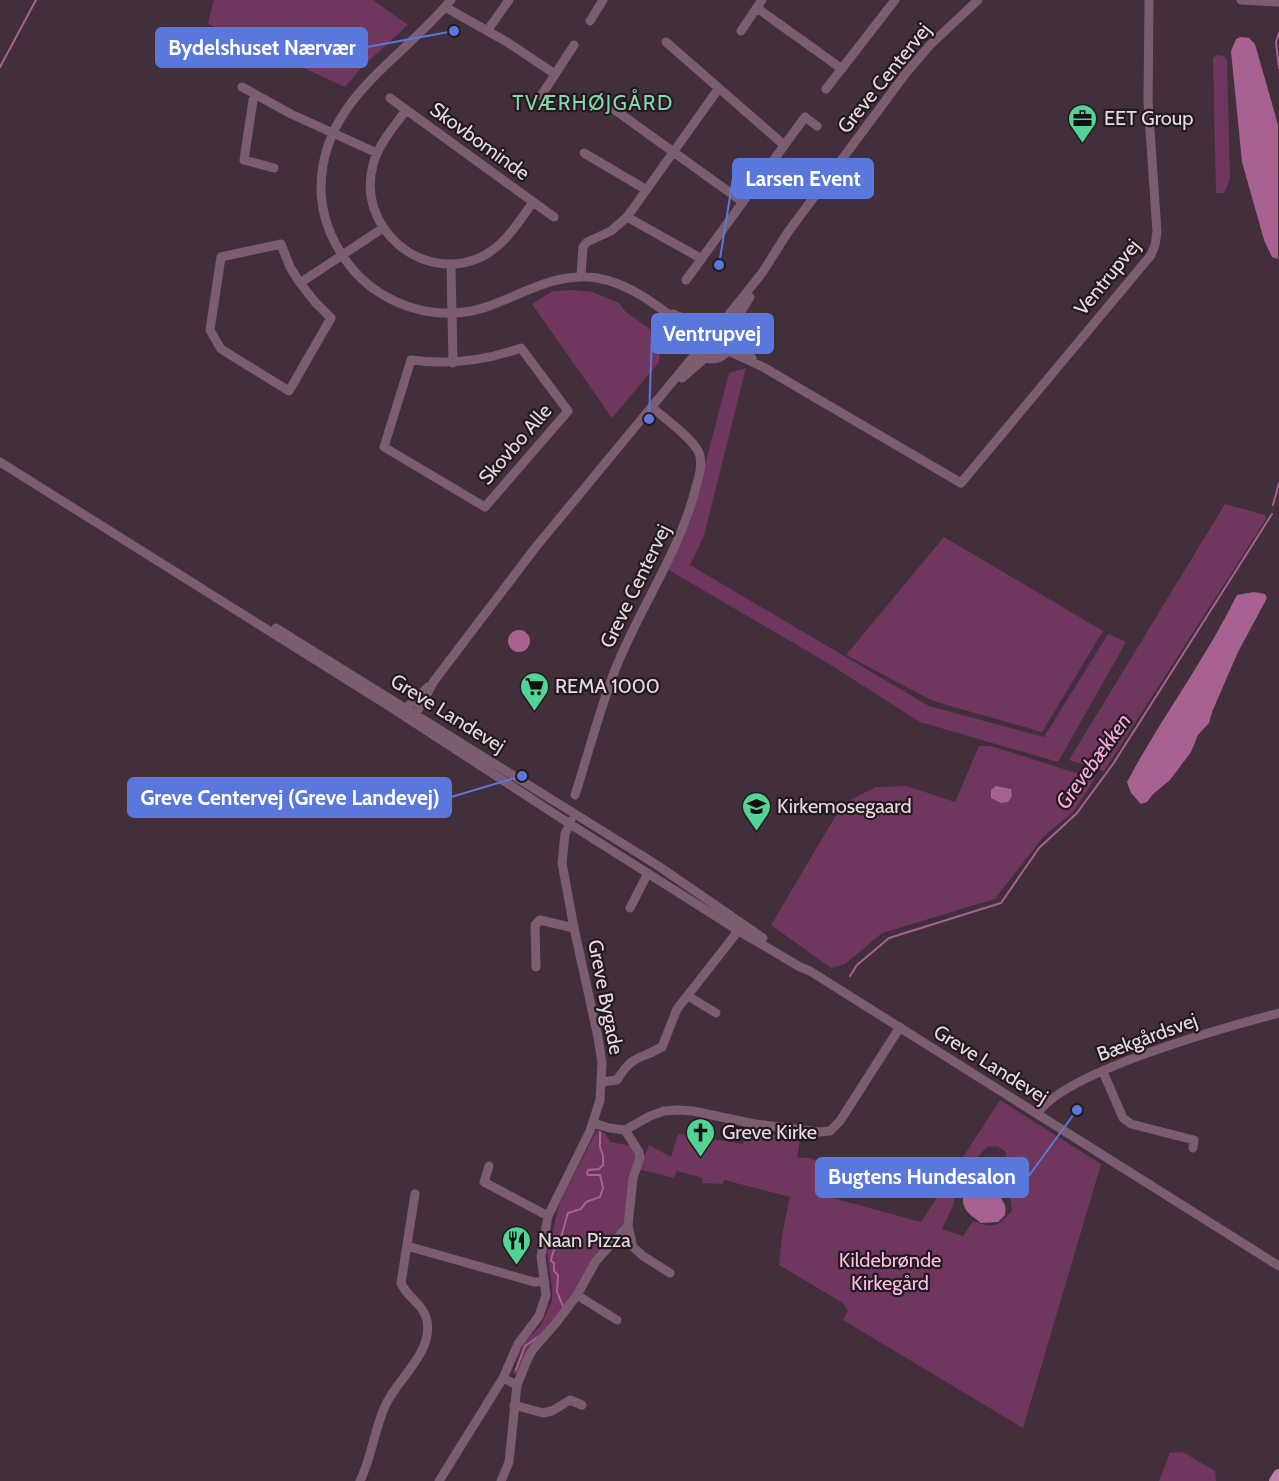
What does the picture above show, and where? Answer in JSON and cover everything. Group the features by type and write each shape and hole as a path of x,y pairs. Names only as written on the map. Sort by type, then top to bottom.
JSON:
{"main road":[{"path":"1275,1481 1279,1475"}],"street":[{"path":"487,31 509,0"},
{"path":"590,21 603,0"},
{"path":"826,89 895,0"},
{"name":"Greve Centervej","path":"726,327 747,302 788,232 906,73 930,45 978,0"},
{"name":"Ventrupvej","path":"728,351 763,367 961,483 1151,255 1155,245 1157,232 1148,90 1149,0"},
{"path":"1241,0 1279,2"},
{"path":"555,74 448,4 415,39 368,82 342,115 332,133 321,174 321,195 328,226 342,255 363,280 389,299 420,310 467,312 495,305 545,282 567,277 581,277 596,278 624,286 663,309 699,325"},
{"path":"741,31 759,4 842,69"},
{"path":"666,42 784,145"},
{"path":"541,96 574,45"},
{"path":"242,87 291,114 377,153"},
{"path":"581,277 583,247 587,242 611,231 627,217 719,88"},
{"path":"255,94 244,160 274,168"},
{"name":"Skovbominde","path":"390,98 554,217"},
{"name":"Skovbominde","path":"406,110 377,153 372,165 370,191 372,204 383,228 399,246 420,258 435,263 465,262 490,252 511,233 533,202"},
{"path":"615,110 743,202"},
{"path":"686,280 805,117 818,126"},
{"path":"583,154 645,189"},
{"path":"627,217 702,259"},
{"path":"300,283 383,228"},
{"path":"281,244 300,283 331,318 290,391 220,349 210,330 221,257 281,244"},
{"path":"451,264 453,363"},
{"path":"663,309 694,334"},
{"path":"710,320 726,327 732,342 728,351 717,358 701,355 694,347 694,334 699,325 710,320"},
{"name":"Ventrupvej","path":"732,342 763,367"},
{"name":"Skovbo Alle","path":"521,348 568,411 485,507 384,447 411,360 453,363 499,356 521,348"},
{"path":"404,711 434,681 535,548 663,396 701,355"},
{"name":"Greve Centervej","path":"575,795 616,668 632,629 678,544 689,515 701,466 700,452 653,408"},
{"name":"Greve Landevej","path":"0,462 404,711 570,824 648,873 802,963 810,971 1278,1265"},
{"path":"414,718 434,681"},
{"name":"Greve Landevej","path":"414,718 657,864 741,928"},
{"name":"Greve Bygade","path":"439,1481 503,1378 518,1344 539,1316 546,1295 541,1256 548,1216 593,1123 600,1100 602,1082 598,1037 574,928 562,856 565,834 574,813"},
{"path":"630,908 648,873"},
{"path":"536,967 535,925 540,920 574,928"},
{"path":"602,1082 617,1080 627,1064 662,1047 677,1009 741,928"},
{"path":"688,996 716,1013"},
{"name":"Bækgårdsvej","path":"1037,1114 1052,1097 1103,1072 1145,1055 1279,1013"},
{"path":"593,1123 625,1130 650,1116 664,1111 678,1110 693,1111 755,1125 819,1132 830,1131 840,1121 900,1027"},
{"path":"1103,1072 1123,1118 1131,1124 1194,1140 1193,1148"},
{"path":"625,1130 636,1146 640,1158 633,1178 628,1226 633,1247 670,1273"},
{"path":"489,1166 484,1182 548,1216"},
{"path":"360,1481 385,1407 419,1355 428,1334 427,1318 423,1310 401,1283 415,1194"},
{"path":"501,1481 509,1462 517,1385 528,1358 577,1295 596,1261 628,1226"},
{"path":"407,1246 534,1282 545,1282"},
{"path":"577,1295 617,1320"},
{"path":"503,1378 517,1385"},
{"path":"514,1405 543,1413 552,1411 570,1400 582,1405"}],"green space":[{"path":"214,0 373,0 408,25 362,67 345,87 212,26 208,23"},
{"path":"1217,55 1224,56 1227,61 1230,179 1224,193 1216,193 1213,58"},
{"path":"553,291 592,292 619,303 626,312 657,334 660,347 659,362 612,418 532,304"},
{"path":"712,322 724,327 729,339 724,351 712,356 700,351 695,339 700,327"},
{"path":"746,368 704,536 690,565 929,706 1044,737 1108,634 1126,642 1058,762 920,722 826,662 667,569 690,522 729,373"},
{"path":"1225,504 1265,515 1266,519 1104,771 1069,760"},
{"path":"944,537 1103,631 1042,732 933,701 846,655"},
{"path":"979,746 991,746 1095,779 1073,812 1043,837 995,899 882,933 845,964 831,968 771,925 835,817 850,800 876,787 907,786 955,802"},
{"name":"Kildebrønde Kirkegård","path":"1000,1100 1101,1164 1023,1428 843,1320 848,1310 843,1303 779,1265 790,1197 724,1180 723,1184 702,1183 703,1178 677,1171 674,1178 638,1169 649,1145 671,1157 678,1134 743,1144 745,1129 762,1131 800,1140 797,1158 810,1158 828,1163 818,1194 921,1222","holes":["997,1146 1006,1152 1005,1161 1018,1174 1009,1188 1012,1211 995,1225 973,1221 963,1236 942,1229 953,1206 959,1176 987,1147"]},
{"path":"597,1130 605,1133 610,1142 633,1146 637,1152 626,1225 561,1312 518,1375 513,1373 524,1343 541,1325 552,1301 547,1252 560,1202"},
{"path":"1183,1452 1215,1471 1216,1481 1159,1481 1170,1453"}],"shaded area":[{"path":"1249,38 1255,44 1278,125 1278,259 1272,257 1264,240 1242,162 1231,51 1236,39"},
{"path":"1254,592 1265,594 1267,598 1238,652 1209,723 1198,735 1191,752 1170,780 1147,802 1141,804 1131,793 1127,782 1211,643 1237,595"},
{"path":"519,630 527,633 530,641 527,649 519,652 511,649 508,641 511,633"},
{"path":"996,786 1011,789 1012,796 1008,802 1001,803 991,798 991,790"},
{"path":"997,1157 1004,1168 999,1193 1005,1205 1005,1215 998,1222 981,1223 965,1209 964,1191 976,1167"}],"waterway":[{"path":"0,67 36,0"},
{"name":"Grevebækken","path":"1279,33 1276,42 1279,68"},
{"name":"Grevebækken","path":"1273,505 1279,483"},
{"name":"Grevebækken","path":"850,976 857,965 889,938 1001,903 1039,848 1077,813 1113,764 1272,514"},
{"path":"563,1306 557,1292 558,1275 551,1261 568,1213 581,1209 586,1202 600,1197 603,1188 600,1175 588,1175 587,1173 588,1170 599,1169 603,1165 600,1132"},
{"path":"516,1370 525,1346 541,1335"}],"place":[{"name":"Bydelshuset Nærvær","path":"454,31"},
{"name":"EET Group","path":"1083,144"},
{"name":"Larsen Event","path":"719,265"},
{"name":"Ventrupvej","path":"649,419"},
{"name":"REMA 1000","path":"534,712"},
{"name":"Greve Centervej (Greve Landevej)","path":"522,776"},
{"name":"Kirkemosegaard","path":"756,832"},
{"name":"Bugtens Hundesalon","path":"1077,1110"},
{"name":"Greve Kirke","path":"701,1158"},
{"name":"Naan Pizza","path":"517,1266"}],"district":[{"name":"TVÆRHØJGÅRD","path":"593,102"}]}
